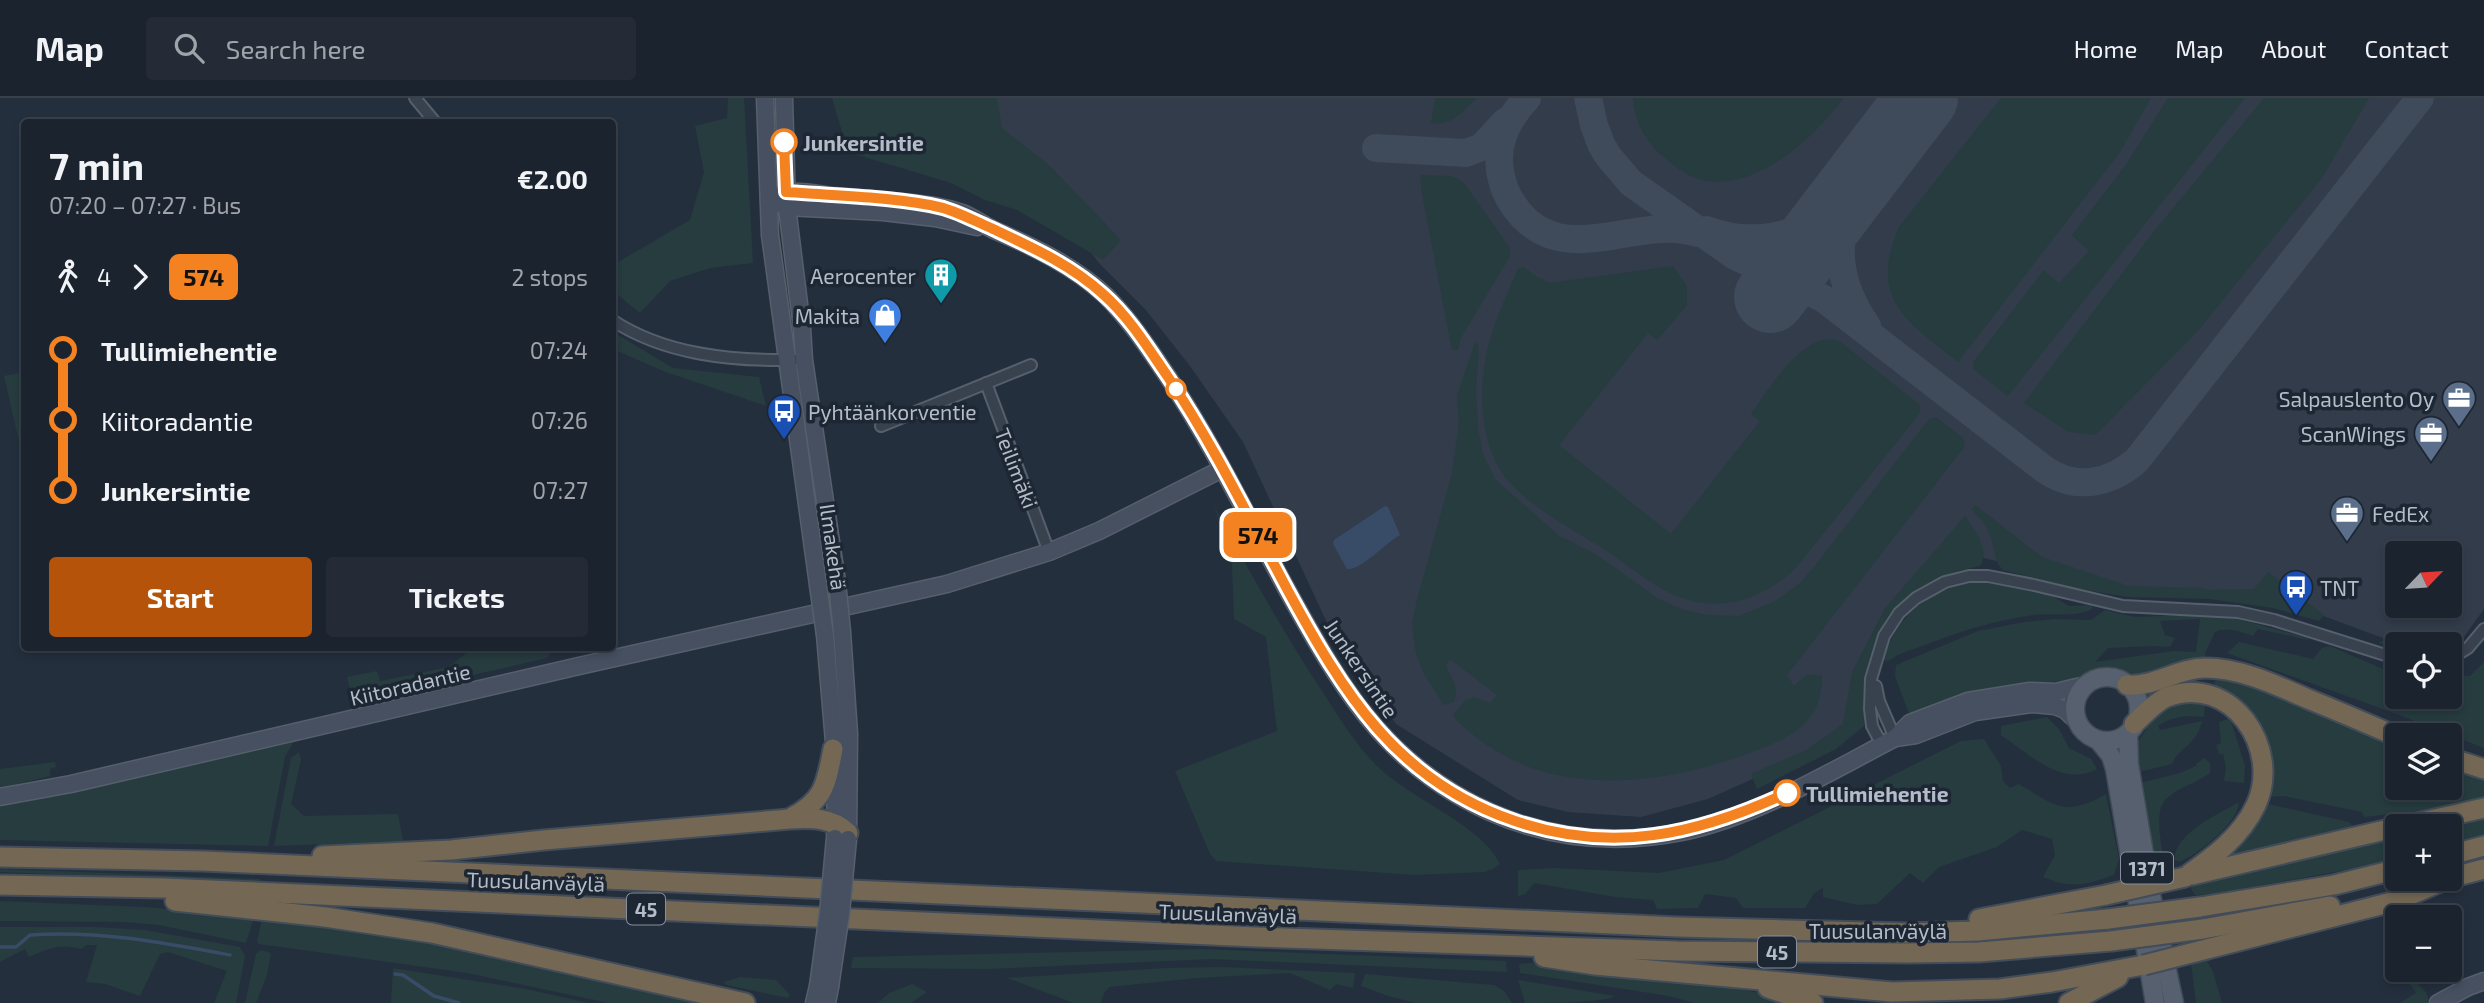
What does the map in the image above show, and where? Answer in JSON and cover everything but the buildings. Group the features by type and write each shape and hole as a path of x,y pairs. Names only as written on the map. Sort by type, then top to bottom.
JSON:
{"highway":[{"path":"2127,685 2147,684 2195,669 2221,670 2243,674 2290,691 2385,731"},
{"path":"2131,728 2163,699 2181,693 2204,694 2241,713 2258,740 2264,770 2262,787 2255,806 2230,842 2185,877"},
{"path":"790,819 816,801 828,777 833,749"},
{"path":"2462,762 2484,769"},
{"path":"2457,814 2484,808"},
{"path":"202,861 451,850 544,839 790,819 817,818 841,833"},
{"path":"1906,933 2106,895 2385,830"},
{"path":"2462,852 2484,846"},
{"name":"Tuusulanväylä","path":"0,857 202,861 1305,909 1446,918 1906,933 1978,931 2108,919 2334,885 2385,872"},
{"name":"Tuusulanväylä","path":"2462,875 2484,869"},
{"name":"Tuusulanväylä","path":"0,885 177,889 1256,937 1678,951 1908,953 1979,952 2111,941 2203,929 2337,905 2396,891"},
{"path":"35,886 325,917 432,933 745,1003"},
{"path":"1443,943 1595,965 1892,992 2000,989 2119,973 2396,901 2419,891"},
{"path":"2069,1003 2119,973"},
{"path":"1727,976 1813,1003"}],"main road":[{"name":"Ilmakehä","path":"765,98 770,235 785,360 825,635 841,833"},
{"name":"Ilmakehä","path":"784,98 787,200 804,360 837,582 849,734 841,833 828,913 825,992 814,1003"},
{"name":"Junkersintie","path":"769,200 883,212 990,228 1053,257 1105,296 1144,342 1178,392 1325,659 1374,728 1402,756 1437,783 1504,818 1536,829 1579,837 1653,837 1686,831 1756,807 1888,742 1916,735 1975,712 2031,704 2055,706 2065,710 2078,723"},
{"name":"Kiitoradantie","path":"0,797 71,784 983,574 1049,552 1099,531 1222,469"},
{"path":"2106,677 2121,680 2127,685 2133,691 2138,708 2131,728 2111,741 2099,741 2090,737 2078,723 2076,704 2085,685 2106,677"},
{"name":"Junkersintie","path":"1888,742 1910,723 1968,701 2030,691 2056,692 2085,685"},
{"name":"1371","path":"2131,728 2129,764 2149,882 2174,1003"},
{"name":"1371","path":"2099,741 2111,756 2115,769 2155,1003"},
{"path":"2438,1003 2468,986 2484,982"},
{"path":"2455,1003 2484,982"}],"street":[{"path":"415,98 432,119"},
{"path":"616,322 652,341 688,351 732,358 804,360"},
{"path":"881,426 1031,365"},
{"name":"Teilimäki","path":"986,383 1049,552"},
{"path":"1888,742 1875,732 1871,720 1873,665 1884,636 1899,613 1916,598 1945,582 1979,575 2123,606 2238,612 2274,620 2385,655"},
{"path":"2462,652 2484,628"}],"shaded area":[{"path":"984,98 2484,98 2484,609 2462,640 2462,632 2385,632 2385,639 2275,598 2123,591 1946,549 1886,608 1860,672 1849,736 1708,799 1641,817 1568,812 1518,800 1396,724 1342,655 1243,442 1190,366 1145,309 1099,263 997,131"}],"green space":[{"path":"728,98 744,98 753,263 710,268 670,281 640,313 616,293 616,263 690,220 704,172 695,126 727,118"},
{"path":"832,98 997,98 1002,128 1050,166 1121,240 1103,260 1017,210 985,200 951,183 848,152"},
{"path":"1435,98 1477,98 1451,120 1431,123"},
{"path":"1633,98 1844,98 1800,145 1782,158 1763,170 1723,182 1692,177 1658,152 1639,123"},
{"path":"2001,98 2151,98 2120,152 1958,362 1922,334 1897,306 1890,291 1888,273 1891,252 1899,227"},
{"path":"2168,98 2245,98 2008,396 1973,369 1974,361 2044,270 2059,283 2089,251 2072,235 2125,166"},
{"path":"2264,98 2369,98 2322,178 2196,333 2095,435 2069,432 2024,403 2155,230"},
{"path":"1420,175 1452,176 1464,183 1510,248 1509,258 1461,338 1458,350 1452,350"},
{"path":"1673,266 1687,286 1687,305 1657,340 1648,333 1559,445 1671,534 1760,421 1751,414 1772,384 1788,364 1807,347 1824,340 1838,340 1920,405 1920,413 1795,569 1764,591 1729,603 1704,603 1665,590 1536,506 1515,488 1496,463 1484,424 1482,393 1488,347 1518,269 1523,267 1550,283"},
{"path":"616,334 673,368 759,377 766,406 663,371 616,350"},
{"path":"1475,342 1479,346 1476,389 1478,428 1483,454 1496,480 1558,535 1597,555 1657,598 1684,610 1708,615 1739,616 1773,602 1799,584 1929,419 1936,417 1963,438 1965,446 1787,675 1794,686 1807,674 1822,676 1817,705 1802,726 1771,744 1709,766 1659,777 1608,780 1558,775 1529,767 1491,748 1456,720 1453,715 1465,701 1474,697 1490,703 1497,695 1450,659 1446,666 1456,692 1454,702 1444,705 1424,674 1416,654 1412,624 1452,473 1459,422 1457,396"},
{"path":"21,373 21,450 4,376"},
{"path":"1213,504 1291,643 1360,747 1390,777 1477,836 1500,864 1484,872 1414,875 1216,861 1210,854 1175,771 1277,731 1266,637 1234,619 1232,565 1227,540"},
{"path":"1975,505 2042,557 2129,586 2254,589 2268,572 2324,615 2319,621 2273,608 2210,599 2128,597 2074,588 2003,570 1996,559 1987,530 1971,509"},
{"path":"1965,516 1977,533 1984,553 1983,560 1980,566 1948,574 1920,588 1901,602 1888,618 1871,656 1864,726 1836,749 1757,789 1751,774 1806,750 1843,724 1852,672 1885,608"},
{"path":"1980,581 2000,582 2049,594 2069,606 2090,605 2093,608 2081,613 2034,615 1993,623 1954,634 1888,661 1882,660 1898,628 1919,606 1945,590"},
{"path":"2105,610 2135,617 2185,615 2238,619 2309,640 2258,629 2253,636 2234,630 2220,630 2215,632 2205,653 2206,660 2141,675 2102,667 2069,680 2020,685 1909,714 1895,676 1896,665 1978,631 2024,622 2091,620","holes":["2200,619 2196,652 2174,651 2095,662 2108,648 2170,647 2175,638 2165,635 2160,621"]},
{"path":"2239,642 2313,659 2322,648 2330,646 2385,670 2385,709 2462,709 2462,676 2470,676 2484,662 2484,748 2462,739 2462,723 2420,723 2227,653"},
{"path":"468,651 551,651 547,658 352,698 347,677 377,671 380,681 449,667"},
{"path":"2215,676 2251,684 2385,739 2385,800 2462,800 2462,769 2484,775 2484,802 2364,817 2362,812 2284,796 2265,797 2270,770 2214,692"},
{"path":"2180,701 2205,702 2204,717 2168,720 2158,726 2160,730 2202,721 2197,735 2172,764 2139,772 2138,742 2156,713"},
{"path":"2047,717 2059,729 2069,748 2091,759 2097,769 2084,774 2059,772 2034,759 2001,735 2001,726"},
{"path":"2230,718 2245,766 2244,783 2224,781 2226,767 2223,754 2219,754 2216,745 2221,743 2219,722"},
{"path":"1984,739 2001,766 2003,781 2010,788 2019,784 2043,799 2070,807 2106,794 2119,859 2114,875 2078,884 2062,883 2043,877 2055,855 2052,839 2022,830 1997,847 1939,867 1923,883 1910,873 1877,904 1857,905 1823,897 1823,888 1814,893 1805,908 1743,908 1736,898 1705,894 1698,908 1657,909 1653,900 1615,897 1534,883 1525,894 1518,896 1518,870 1555,868 1659,873 1724,860 1961,741"},
{"path":"294,741 285,757 268,846 0,840 0,805 95,787"},
{"path":"299,752 301,760 291,804 304,816 398,814 403,841 274,846 291,758"},
{"path":"2204,758 2210,763 2210,773 2172,794 2162,804 2159,823 2166,872 2156,875 2140,783 2180,773 2196,766"},
{"path":"55,762 56,767 50,769 50,776 0,788 0,769"},
{"path":"2239,802 2232,819 2216,837 2188,858 2180,862 2175,860 2176,851 2189,834"},
{"path":"2263,803 2349,822 2352,825 2321,838 2222,858"},
{"path":"2484,814 2484,836 2462,842 2462,819"},
{"path":"2385,836 2385,861 2352,869 2212,894 2195,895 2190,887 2192,882"},
{"path":"0,869 260,879 260,882 0,872"},
{"path":"0,901 144,907 254,917 246,943 159,925 125,922 0,921"},
{"path":"262,918 359,928 597,974 695,997 694,1003 609,1003 467,973 259,944 257,942"},
{"path":"0,927 145,930 240,947 245,956 236,1003 214,1003 227,971 168,952 160,954 140,996 105,984 86,982 97,945 86,945 82,949 55,947 29,957 25,949 0,962"},
{"path":"1203,949 1506,961 1507,972 1212,959 988,969 851,968 853,957"},
{"path":"261,950 271,953 267,975 256,1003 245,1003 256,954"},
{"path":"2206,959 2213,972 2222,1003 2196,1003 2191,963"},
{"path":"1519,964 1697,981 1795,1003 1694,1003 1669,996 1520,973"},
{"path":"1223,967 1355,973 1353,988 1336,984 1330,990 1290,973 1197,978 1109,987 1101,1003 1074,1003 1007,978 1166,968"},
{"path":"393,968 526,989 589,1003 391,1003"},
{"path":"1365,974 1494,985 1504,991 1512,1003 1416,1003 1361,986"},
{"path":"740,977 776,980 790,995 788,998 727,985 724,982"},
{"path":"1518,980 1615,996 1586,1001 1525,1003"},
{"path":"2408,982 2421,986 2429,1003 2400,1003 2416,993"},
{"path":"912,984 927,992 911,1003 878,1003 889,993"}],"water":[{"path":"1385,506 1388,507 1400,535 1359,566 1347,569 1333,544 1334,540"}],"waterway":[{"path":"0,947 16,947 30,935 80,934 156,942 230,955"},
{"path":"395,974 403,975 434,996 459,1003"}],"taxiway":[{"path":"1527,98 1507,126 1499,157 1505,190 1523,217 1542,231 1563,238 1585,239 1675,229 1697,233"},
{"path":"1588,98 1601,144 1631,183 1735,256 1824,299 2044,469 2056,476 2080,482 2092,482 2115,475 2137,460 2420,98"},
{"path":"1376,148 1466,153 1482,147 1505,122"},
{"path":"1707,230 1740,238 1773,237 1789,233 1819,218 1833,207 1862,174"},
{"path":"1855,189 1844,225 1841,259 1849,292 1867,326"}],"runway":[{"path":"1770,297 1922,98"}],"bus line":[{"name":"574","path":"784,142 786,192 930,205 962,213 1053,257 1105,296 1137,332 1178,392 1325,659 1374,728 1402,756 1437,783 1469,802 1536,829 1579,837 1617,839 1653,837 1686,831 1719,821 1787,793"}],"place":[{"name":"Junkersintie","path":"784,142"},
{"name":"Aerocenter","path":"941,305"},
{"name":"Makita","path":"885,345"},
{"name":"Salpauslento Oy","path":"2459,428"},
{"name":"Pyhtäänkorventie","path":"784,441"},
{"name":"ScanWings","path":"2431,463"},
{"name":"FedEx","path":"2347,543"},
{"name":"TNT","path":"2296,617"},
{"name":"Tullimiehentie","path":"1787,793"}]}
